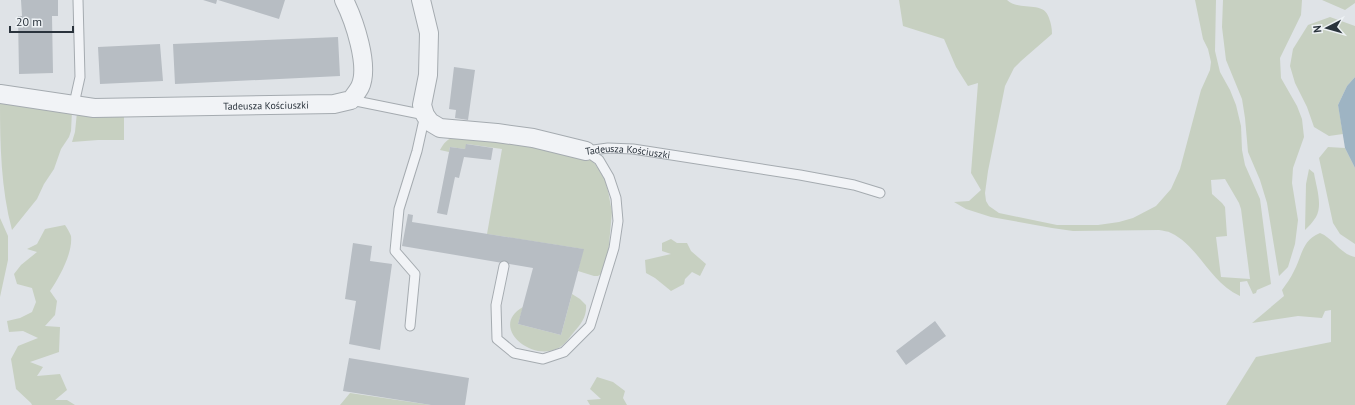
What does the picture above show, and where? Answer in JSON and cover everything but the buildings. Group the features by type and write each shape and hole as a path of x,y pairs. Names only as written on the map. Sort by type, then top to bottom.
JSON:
{"street":[{"path":"344,0 352,16 359,39 362,70 360,86 351,100"},
{"path":"421,0 429,32 428,74 422,105 425,115"},
{"name":"Tadeusza Kościuszki","path":"0,94 94,108 334,104 351,100"},
{"name":"Tadeusza Kościuszki","path":"425,115 430,122 440,128 533,138 586,151"}],"lane":[{"path":"74,104 80,77 78,0"},
{"path":"351,100 425,115 417,151 399,209 395,251 415,274 410,326"},
{"name":"Tadeusza Kościuszki","path":"586,151 608,148 633,149 800,175 854,185 880,193"},
{"path":"504,266 496,305 498,339 514,353 543,358 564,352 590,326 614,248 618,221 616,198 609,177 599,160 586,151"}],"green space":[{"path":"899,0 1007,0 1018,5 1042,9 1046,13 1052,28 1052,34 1014,68 1005,86 988,171 985,193 986,201 989,206 999,213 1057,225 1098,225 1133,218 1156,206 1171,189 1180,169 1201,90 1210,70 1211,62 1208,49 1203,39 1195,0 1216,0 1215,51 1220,72 1236,105 1241,126 1242,150 1245,165 1260,199 1271,284 1257,290 1256,293 1253,294 1247,281 1240,282 1240,296 1229,290 1220,282 1189,246 1181,239 1167,231 1073,231 991,217 966,209 954,202 969,201 981,190 971,173 978,83 968,86 956,67 944,39 903,26","holes":["1225,179 1241,209 1250,279 1221,277 1216,237 1227,236 1225,207 1212,194 1211,180"]},
{"path":"1223,0 1302,0 1301,15 1280,58 1281,78 1297,106 1302,119 1304,137 1293,168 1292,183 1298,220 1295,244 1288,267 1279,276 1267,203 1260,180 1248,152 1242,99 1226,60 1222,27"},
{"path":"1322,0 1355,0 1355,3 1345,10"},
{"path":"1330,17 1355,26 1355,77 1347,86 1338,105 1343,134 1329,136 1314,127 1307,107 1295,83 1290,66 1293,49 1308,25"},
{"path":"0,102 72,111 71,131 61,149 54,169 44,184 37,199 12,230 3,183"},
{"path":"77,112 124,115 124,140 72,142 75,132"},
{"path":"454,137 562,148 591,159 605,180 612,212 607,266 601,274 594,276 578,271 583,249 487,234 502,149 467,144 465,149 450,147 449,152 440,150 449,139"},
{"path":"1328,147 1345,148 1355,168 1355,244 1340,234 1333,223 1319,158"},
{"path":"1309,169 1314,173 1319,207 1316,217 1305,230 1306,184"},
{"path":"0,218 8,236 8,260 0,297"},
{"path":"65,225 71,236 70,250 61,272 50,291 57,301 55,315 45,326 60,327 59,352 30,362 43,367 37,376 60,374 67,390 55,400 67,400 75,405 32,405 16,389 11,359 18,346 38,338 23,331 9,332 7,321 20,318 32,312 36,302 32,288 17,284 14,274 21,265 37,252 27,249 37,244 45,229"},
{"path":"1320,233 1329,238 1345,253 1355,257 1355,405 1226,405 1256,357 1331,342 1331,310 1325,311 1322,318 1298,316 1252,323 1284,296 1282,290 1293,274 1303,249 1309,240"},
{"path":"671,239 677,243 687,243 691,251 706,264 700,276 692,272 685,279 684,284 671,291 655,278 646,273 645,260 671,254 662,251 662,243"},
{"path":"572,294 586,305 586,313 579,326 566,342 556,349 546,351 535,350 525,346 517,340 512,332 510,323 514,315 523,307 518,324 561,335"},
{"path":"597,377 613,382 625,391 623,398 627,405 590,405 587,400 601,399 590,389"},
{"path":"350,393 431,405 340,405"}],"water":[{"path":"1355,77 1355,168 1345,148 1338,105 1347,86"}]}
